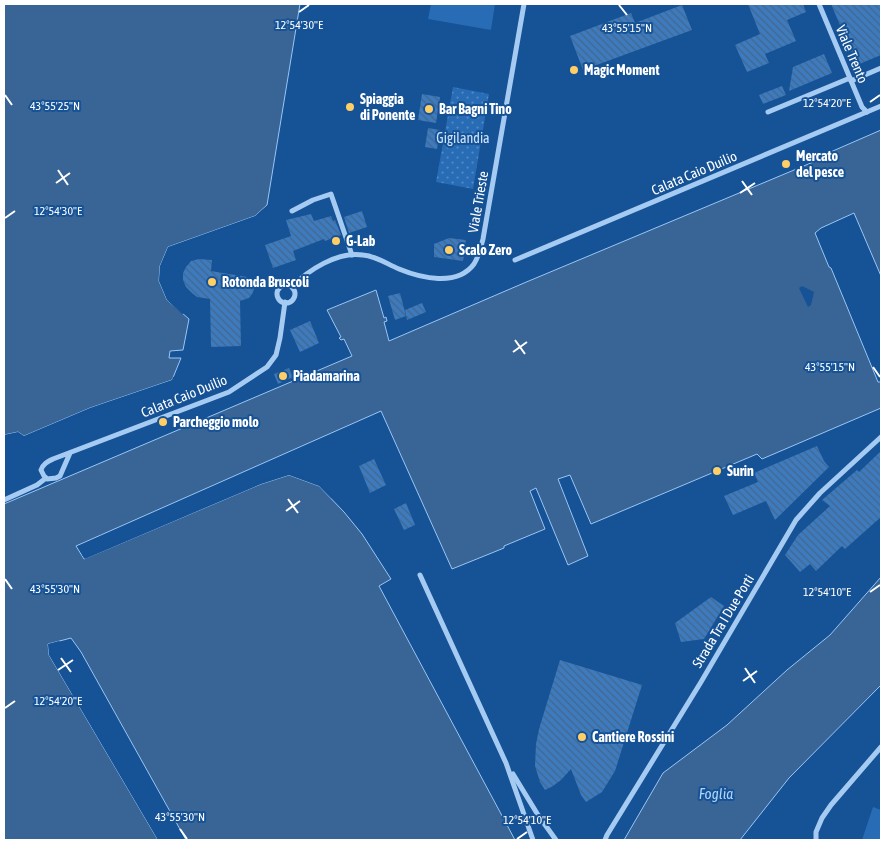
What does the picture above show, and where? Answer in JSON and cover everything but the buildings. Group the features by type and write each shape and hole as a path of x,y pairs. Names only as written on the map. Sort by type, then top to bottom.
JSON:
{"street":[{"name":"Viale Trieste","path":"292,288 300,278 319,265 352,254 373,257 401,270 419,276 438,279 454,277 464,273 473,265 479,254 483,239 524,4"},
{"name":"Viale Trento","path":"819,4 862,107 867,112"},
{"path":"768,112 881,68"},
{"name":"Calata Caio Duilio","path":"515,260 881,106"},
{"path":"292,211 313,200 331,194 352,254"},
{"name":"Viale Trieste","path":"290,286 292,288 295,296 291,301 285,302 280,300 278,291 281,287 290,286"},
{"name":"Calata Caio Duilio","path":"46,478 41,470 48,461 229,392 267,367 276,355 285,302"},
{"name":"Strada Tra I Due Porti","path":"600,840 606,838 701,682 796,520 820,493 881,437"},
{"path":"4,500 37,485 46,478 47,480 60,476 70,453"},
{"path":"420,575 506,763 533,840"},
{"path":"816,840 816,832 822,818 831,805 881,747"},
{"path":"506,763 556,840"}],"green space":[{"path":"431,4 495,4 491,30 428,19"},
{"name":"Gigilandia","path":"453,87 489,94 473,189 436,182"},
{"path":"873,807 881,810 881,840 862,840"}],"water":[{"path":"4,4 300,4 267,205 255,216 168,247 160,266 159,281 167,300 189,319 183,350 170,351 169,358 181,358 172,380 90,408 24,436 18,432 4,435"},
{"path":"881,130 881,276 854,213 821,228 815,233 878,382 881,382 881,408 762,459 757,454 591,524 570,475 558,479 588,556 568,565 536,488 530,491 545,529 452,569 381,411 76,546 84,559 261,484 289,475 319,486 362,534 391,579 379,586 515,840 186,840 81,652 71,638 48,644 49,655 158,840 4,840 4,504 352,356 344,339 341,340 339,338 341,337 327,310 376,290 384,318 386,317 387,321 384,322 389,341 818,160 819,157"},
{"name":"Foglia","path":"881,577 881,685 789,778 740,840 624,840 663,773 727,725 787,670 830,635"}],"pier":[{"path":"270,203 269,207 256,218 169,249 162,266 162,280 169,298 186,313 182,314 167,300 159,281 160,266 168,247 255,216"},
{"path":"802,286 814,292 811,305 808,307 799,288"},
{"path":"176,376 173,382 91,411 25,438 17,435 4,438 4,435 18,432 24,436 90,408 172,380"},
{"path":"288,473 321,484 334,498 331,498 319,486 289,475 261,484 85,559 82,555 85,554 86,556 260,481"},
{"path":"59,641 61,643 51,646 52,654 160,840 158,840 49,655 48,644"}],"place":[{"name":"Magic Moment","path":"574,70"},
{"name":"Spiaggia di Ponente","path":"350,107"},
{"name":"Bar Bagni Tino","path":"429,109"},
{"name":"Mercato del pesce","path":"786,164"},
{"name":"G-Lab","path":"336,241"},
{"name":"Scalo Zero","path":"449,250"},
{"name":"Rotonda Bruscoli","path":"212,282"},
{"name":"Piadamarina","path":"283,376"},
{"name":"Parcheggio molo","path":"163,422"},
{"name":"Surin","path":"717,471"},
{"name":"Cantiere Rossini","path":"582,737"}]}
